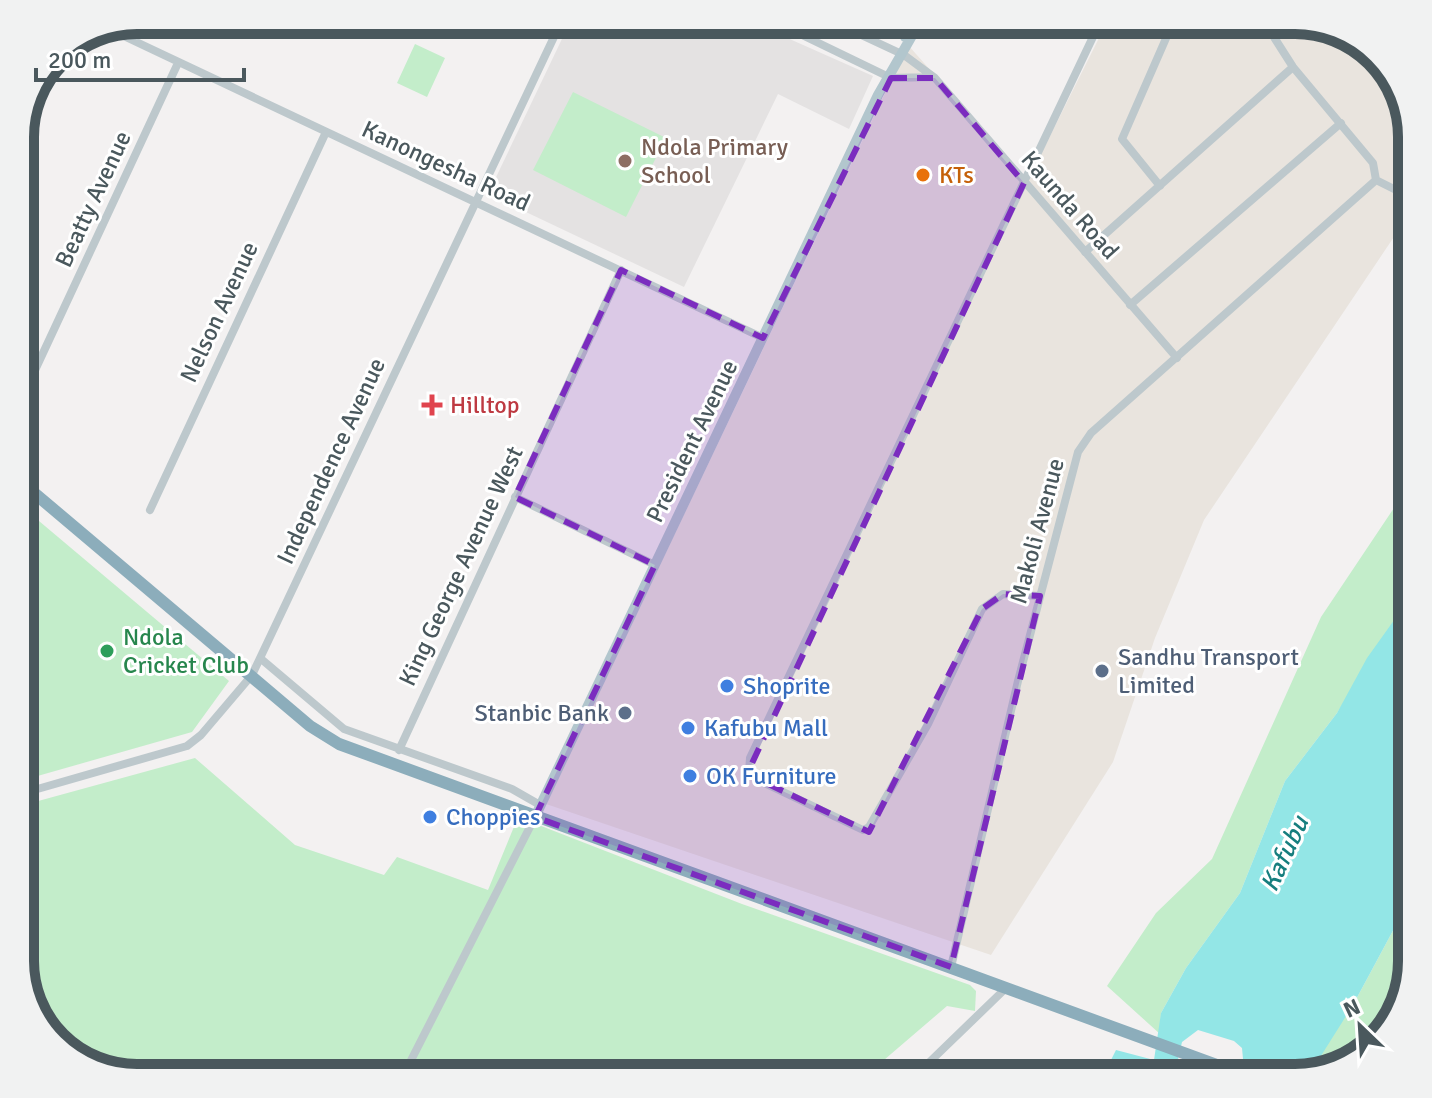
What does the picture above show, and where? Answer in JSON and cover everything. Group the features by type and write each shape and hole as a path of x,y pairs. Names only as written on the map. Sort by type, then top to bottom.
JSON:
{"highway":[{"path":"34,493 318,733 339,744 537,811 1212,1064"}],"main road":[{"name":"President Avenue","path":"900,54 908,34"},
{"name":"President Avenue","path":"537,811 887,78 912,34"}],"street":[{"name":"Independence Avenue","path":"34,790 187,746 201,735 252,675 555,34"},
{"path":"799,34 887,78 935,78"},
{"name":"Kaunda Road","path":"858,34 900,54 935,78 1177,358"},
{"path":"1040,596 1003,594 982,609 928,724 869,827 863,830 758,780 749,772 750,758 1094,34"},
{"path":"1160,186 1122,139 1168,34"},
{"path":"1272,34 1293,67 1375,167 1376,180 1398,191"},
{"name":"Kanongesha Road","path":"122,35 763,338"},
{"name":"Beatty Avenue","path":"34,372 178,63"},
{"path":"1085,252 1293,67"},
{"path":"1130,305 1341,123"},
{"name":"Nelson Avenue","path":"150,510 326,132"},
{"name":"Makoli Avenue","path":"951,967 1040,596 1082,445 1091,433 1376,180"},
{"name":"King George Avenue West","path":"399,750 621,270"},
{"path":"515,497 655,565"},
{"path":"260,658 344,729 512,789 537,811 409,1064"},
{"path":"927,1064 1006,988"}],"highlighted area":[{"path":"891,78 935,78 1024,183 747,774 869,832 982,609 1003,594 1040,596 951,967 535,817 655,565 515,497 621,270 763,338"}],"shaded area":[{"name":"Ndola Primary School","path":"564,34 778,34 873,76 849,129 778,94 684,287 488,194"},
{"path":"1101,34 1295,34 1328,39 1358,55 1377,74 1387,91 1397,124 1398,231 1204,520 1155,638 1113,762 991,955 546,804 908,45 1028,180"}],"green space":[{"path":"415,44 445,58 427,97 397,83"},
{"path":"573,92 666,138 626,217 533,170"},
{"path":"1398,502 1398,617 1337,713 1285,781 1240,893 1186,968 1161,1013 1160,1034 1107,986 1156,913 1212,859 1321,617"},
{"name":"Ndola Cricket Club","path":"34,517 229,681 192,732 34,777"},
{"path":"1398,732 1398,800 1394,778"},
{"path":"195,758 295,845 384,875 397,857 488,890 518,817 742,904 970,985 976,991 975,1011 947,1006 879,1064 137,1064 104,1059 74,1043 60,1029 48,1012 38,988 34,968 34,802"},
{"path":"1398,920 1398,961 1393,994 1377,1024 1352,1047 1315,1062 1353,1005"}],"water":[{"name":"Kafubu","path":"1398,615 1398,752 1395,780 1398,800 1398,920 1353,1005 1319,1059 1308,1063 1259,1064 1243,1059 1242,1048 1234,1041 1198,1030 1182,1042 1177,1064 1109,1064 1116,1050 1154,1060 1161,1013 1186,968 1240,893 1285,781 1337,713 1367,658"}],"place":[{"name":"Ndola Primary School","path":"625,161"},
{"name":"KTs","path":"923,175"},
{"name":"Hilltop","path":"432,405"},
{"name":"Ndola Cricket Club","path":"107,651"},
{"name":"Sandhu Transport Limited","path":"1102,671"},
{"name":"Shoprite","path":"727,686"},
{"name":"Stanbic Bank","path":"625,713"},
{"name":"Kafubu Mall","path":"688,728"},
{"name":"OK Furniture","path":"690,776"},
{"name":"Choppies","path":"430,817"}]}
